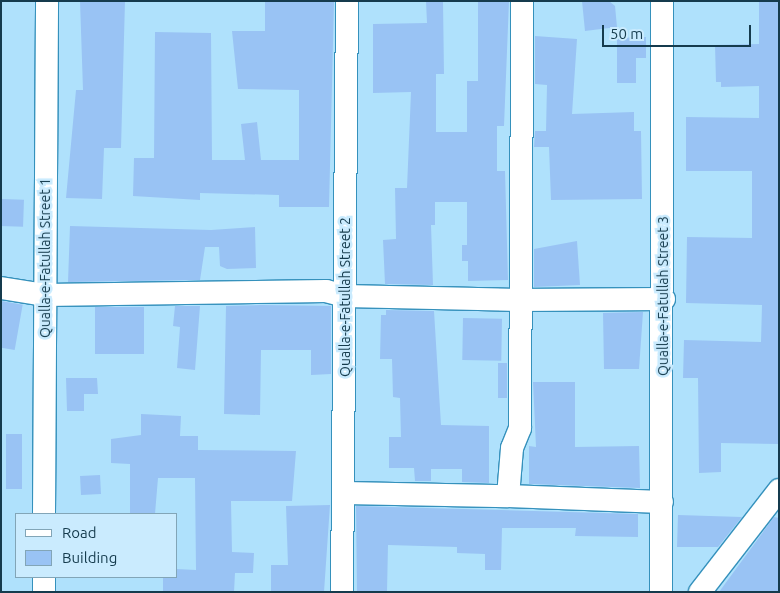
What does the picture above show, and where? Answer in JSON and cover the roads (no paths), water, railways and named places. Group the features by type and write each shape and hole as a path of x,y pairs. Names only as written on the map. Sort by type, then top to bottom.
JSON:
{"street":[{"name":"Qualla-e-Fatullah Street 1","path":"44,513 47,1"},
{"name":"Qualla-e-Fatullah Street 2","path":"342,592 345,493 347,1"},
{"path":"508,496 512,448 520,428 518,300 522,1"},
{"name":"Qualla-e-Fatullah Street 3","path":"661,592 664,299 662,1"},
{"path":"1,288 45,295 326,291 345,296 518,300 664,299"},
{"path":"700,592 779,490"},
{"path":"345,493 508,496 662,502"},
{"path":"44,578 44,592"}]}
